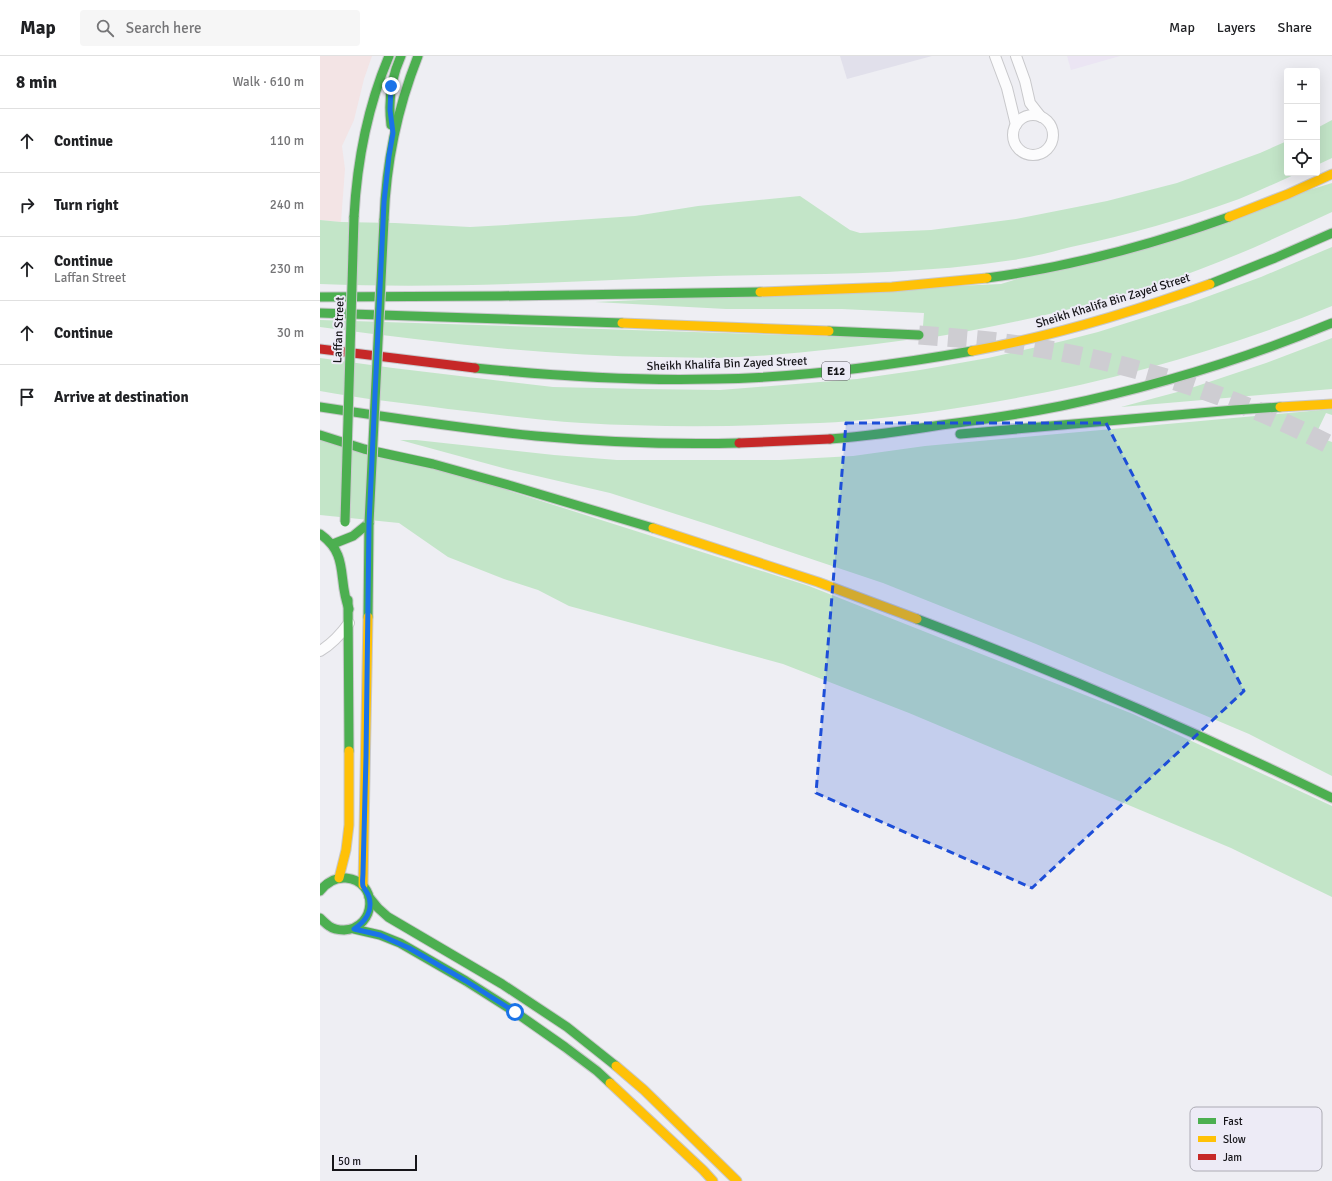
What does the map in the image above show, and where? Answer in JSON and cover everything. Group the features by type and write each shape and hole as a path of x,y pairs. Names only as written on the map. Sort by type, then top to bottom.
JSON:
{"main road":[{"path":"393,133 390,110 390,92 401,56"},
{"path":"418,56 405,89 393,133 386,178 369,524 363,885 378,908 388,917 502,984 567,1027 593,1047 644,1090 737,1181"},
{"name":"Laffan Street","path":"349,609 345,522 354,218 362,145 372,103 387,58"},
{"path":"320,297 477,297 769,291 908,286 963,281 1013,274 1089,259 1162,240 1265,204 1332,174"},
{"name":"Sheikh Khalifa Bin Zayed Street","path":"320,348 386,357 542,374 626,379 669,380 737,378 868,368 959,353 1079,326 1224,279 1282,256 1332,233"},
{"path":"320,313 767,328 919,335"},
{"path":"857,437 1004,416 1043,409 1113,393 1182,375 1227,361 1290,340 1332,323"},
{"path":"949,435 1234,410 1332,404"},
{"path":"320,407 430,424 548,437 605,441 715,444 857,437 934,436"},
{"path":"320,435 364,449 433,464 512,486 670,533 818,582 940,628 1126,703 1250,758 1332,798"},
{"path":"320,534 333,544 346,548 369,524"},
{"path":"333,544 340,557 344,595 349,609 349,825 346,850 339,878"},
{"path":"320,891 323,882 339,878 352,879 363,885"},
{"path":"320,918 324,923 335,930 348,931 354,929 360,926 368,916 370,903 369,896"},
{"path":"354,929 390,938 418,952 515,1012 565,1047 613,1085 703,1170 712,1181"}],"street":[{"path":"995,56 1007,88 1016,125 1013,136 1017,147 1026,154 1037,155 1047,150 1050,146 1053,135 1050,124 1041,117 1030,103 1025,81 1016,56"},
{"path":"1016,125 1027,117 1041,117"},
{"path":"320,651 333,642 349,623"}],"highlighted area":[{"path":"846,423 1106,423 1244,691 1032,888 816,793"}],"shaded area":[{"path":"320,56 372,56 364,79 354,120 342,146 345,169 341,222 320,220"},
{"path":"840,56 932,56 847,79"},
{"path":"1067,56 1120,56 1071,70"}],"green space":[{"path":"1332,120 1332,158 1320,164 1320,140 1320,126"},
{"path":"1284,142 1284,176 1291,176 1239,199 1177,220 1114,237 1013,260 890,272 411,286 320,284 320,220 470,227 635,216 698,206 800,196 850,230 860,233 931,230 1016,219 1107,201 1177,183 1260,153"},
{"path":"1332,183 1332,212 1205,268 1132,292 1072,308 1013,322 922,339 924,313 842,309 726,309 595,302 1001,284"},
{"path":"1332,247 1332,306 1216,348 1156,366 1035,394 913,414 843,422 763,425 686,426 608,424 565,422 498,415 368,399 320,391 320,358 553,387 720,390 857,379 988,358 1098,332 1190,303 1261,277"},
{"path":"320,320 914,339 815,351 740,357 708,358 617,356 532,351 405,338 320,327"},
{"path":"1332,338 1332,389 1121,407 1185,390 1266,363"},
{"path":"1332,409 1332,415 1326,413 1315,436 1332,442 1332,776 1249,734 1036,644 883,583 610,493 503,468 400,440 416,440 554,455 617,460 779,460 853,456 925,446"},
{"path":"320,438 431,466 809,586 1133,714 1332,806 1332,897 1231,848 909,713 783,664 569,606 538,590 504,579 448,557 399,523 320,515"}],"tunnel":[{"path":"919,335 1025,346 1104,361 1144,371 1183,383 1259,412 1332,446"}],"traffic: fast":[{"path":"354,217 355,196 364,135 381,76 389,56"},
{"path":"391,125 391,90 401,56"},
{"path":"384,220 387,178 394,136 404,96 418,56"},
{"path":"345,522 354,217"},
{"path":"987,278 1049,268 1110,254 1170,237 1229,217"},
{"path":"369,523 384,220"},
{"path":"1210,284 1332,233"},
{"path":"320,297 760,292"},
{"path":"320,313 622,323"},
{"path":"830,439 1001,417 1046,409 1130,390 1232,360 1332,323"},
{"path":"829,331 919,335"},
{"path":"475,368 564,376 624,379 747,378 811,374 908,362 972,351"},
{"path":"320,407 455,427 536,436 586,440 688,444 739,443"},
{"path":"960,434 1280,407"},
{"path":"320,435 364,449 433,464 512,486 653,528"},
{"path":"368,617 369,523"},
{"path":"333,544 353,536 369,523"},
{"path":"320,534 336,550 349,609"},
{"path":"348,600 349,751"},
{"path":"917,619 1022,660 1178,726 1332,798"},
{"path":"320,891 325,885 332,881 338,878 346,878 357,881 364,887 369,895 370,904 368,913 363,921 355,927 344,930 332,928 320,918"},
{"path":"369,897 388,917 502,984 567,1027 616,1066"},
{"path":"354,929 380,935 400,943 466,981 515,1012 565,1047 597,1071 610,1083"}],"traffic: slow":[{"path":"1229,217 1288,194 1332,174"},
{"path":"760,292 892,287 987,278"},
{"path":"972,351 1063,331 1152,304 1210,284"},
{"path":"622,323 829,331"},
{"path":"1280,407 1332,404"},
{"path":"653,528 818,582 917,619"},
{"path":"363,885 368,617"},
{"path":"339,878 346,850 349,825 349,751"},
{"path":"616,1066 644,1090 737,1181"},
{"path":"610,1083 713,1181"}],"traffic: jam":[{"path":"320,349 475,368"},
{"path":"739,443 830,439"}],"route":[{"path":"391,86 390,110 393,133 384,202 369,524 363,885 369,896 370,909 368,916 360,926 354,929 390,938 418,952 515,1012"}]}
